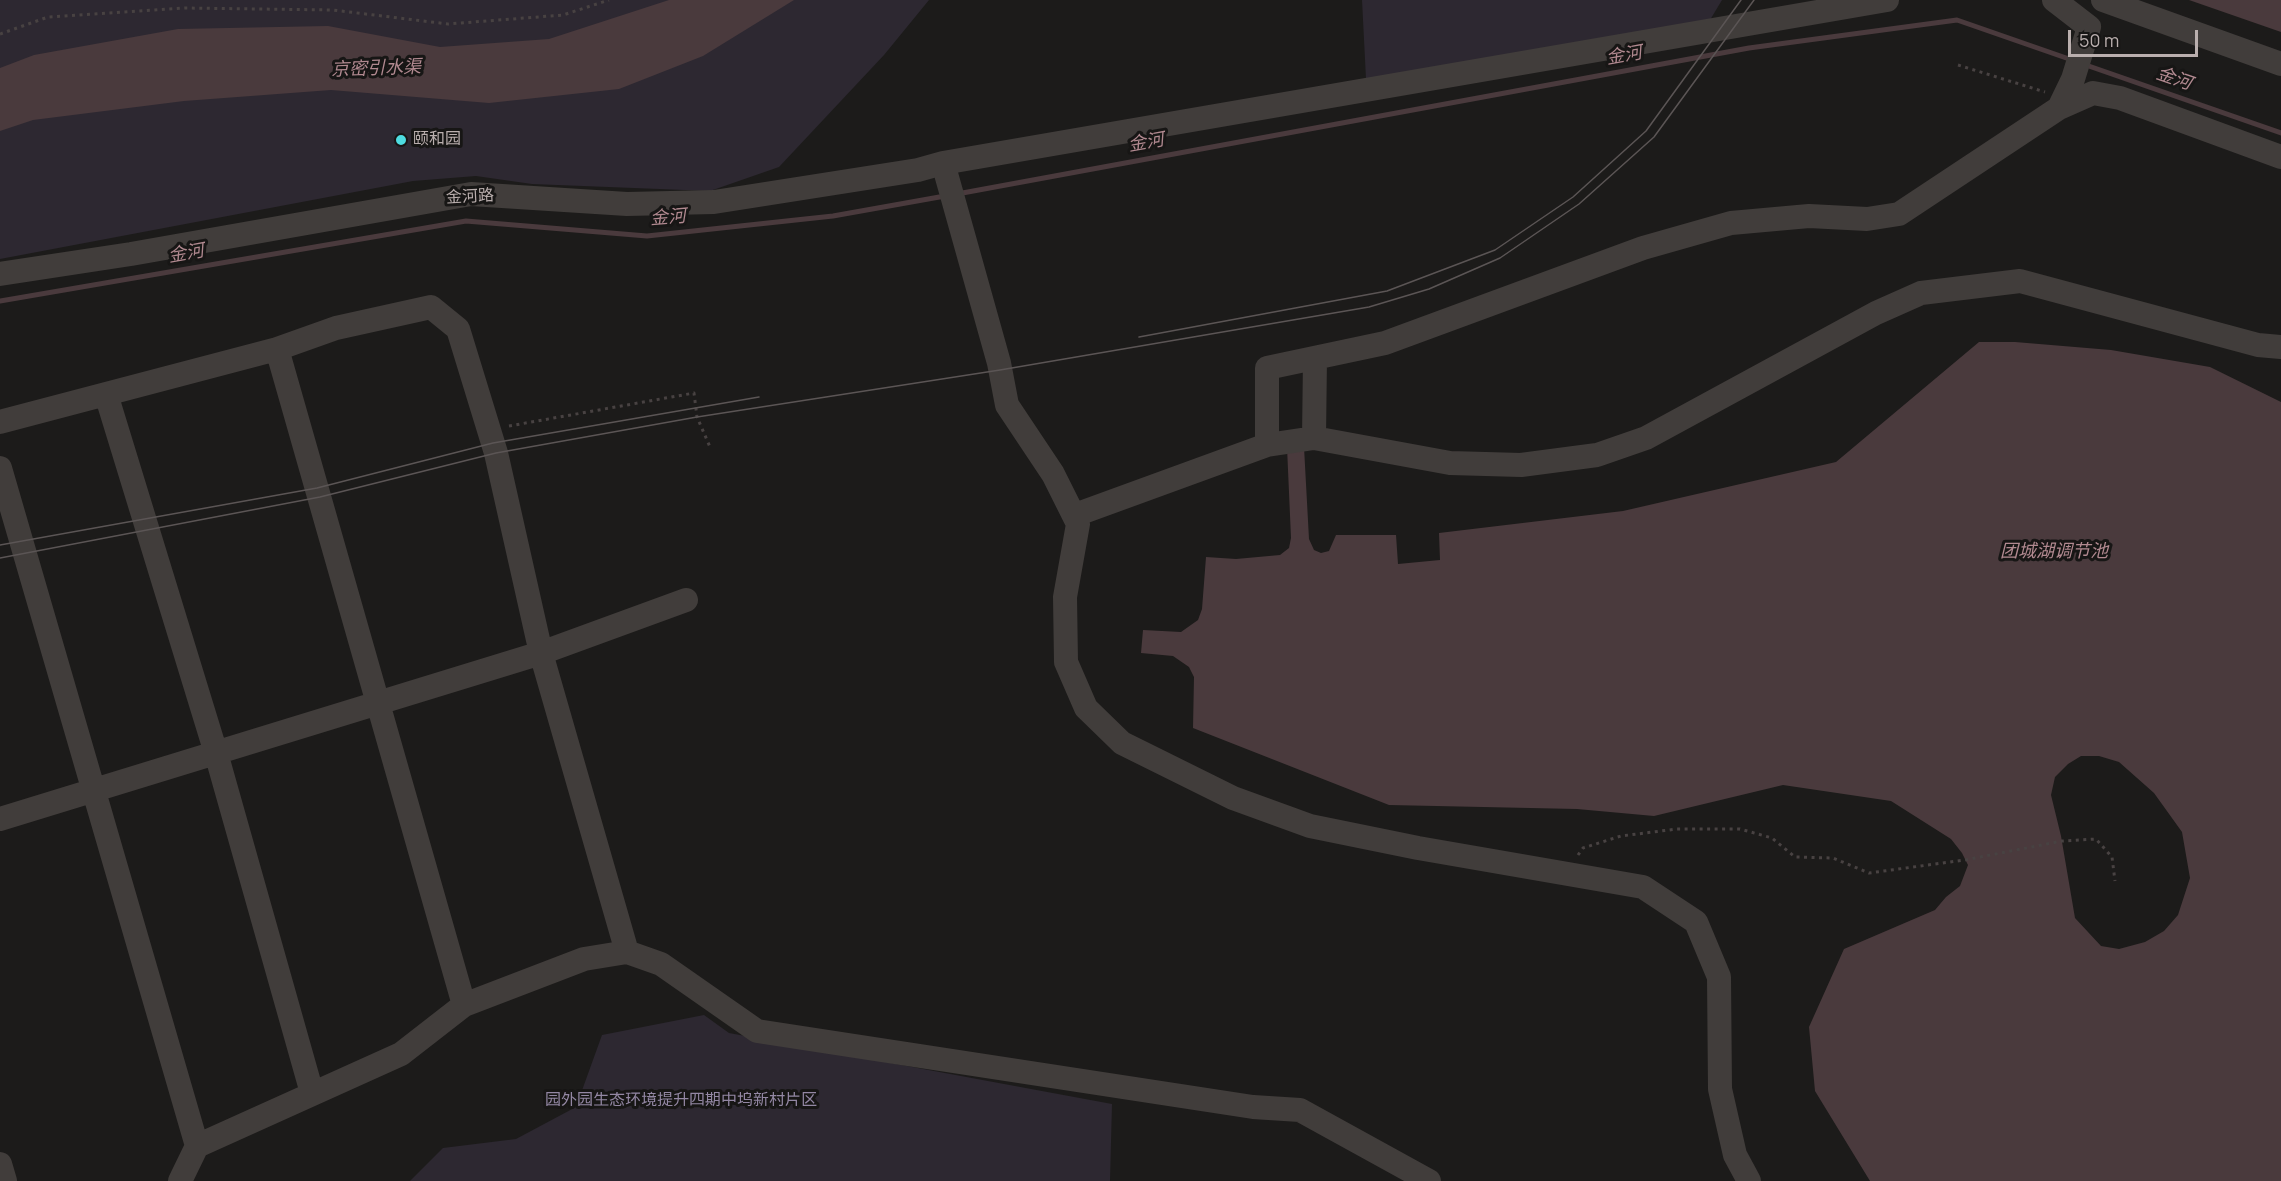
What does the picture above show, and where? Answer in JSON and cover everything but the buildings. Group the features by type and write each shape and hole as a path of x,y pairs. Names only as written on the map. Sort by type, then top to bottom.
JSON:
{"street":[{"name":"金河路","path":"0,274 131,254 471,194 627,204 714,202 918,170 945,171 1887,0"},
{"path":"2054,0 2089,27 2073,79 2061,104"},
{"path":"2103,0 2281,64"},
{"path":"1267,445 1267,368 1385,343 1643,248 1731,223 1809,216 1867,219 1899,214 2061,104 2093,93 2120,98 2281,156"},
{"path":"945,171 999,363 1007,405 1053,474 1078,524 1065,597 1066,662 1086,708 1122,743 1233,798 1310,826 1643,887 1696,922 1719,977 1720,1089 1735,1155 1749,1181"},
{"path":"1075,514 1267,445 1314,438 1450,463 1521,465 1597,454 1646,438 1876,313 1921,293 2020,281 2258,345 2281,347"},
{"path":"0,422 278,349 336,328 431,307 458,329 489,430 540,653 627,952"},
{"path":"278,349 464,1005"},
{"path":"1314,438 1315,358"},
{"path":"106,394 216,753 312,1094"},
{"path":"0,468 197,1146"},
{"path":"0,819 540,653 686,600"},
{"path":"180,1181 197,1146 401,1053 464,1005 584,958 627,952 662,964 757,1031 1253,1107 1300,1110 1429,1181"},
{"path":"0,1164 5,1181"}],"path":[{"path":"0,34 48,17 185,8 333,10 448,24 562,15 609,0"},
{"path":"1958,65 2044,92 2061,104"},
{"path":"489,430 694,393 694,407 710,447"},
{"path":"1564,873 1583,848 1621,836 1677,829 1740,829 1772,838 1796,857 1833,858 1869,873 1965,860 2062,841 2096,839 2112,857 2115,881"}],"green space":[{"name":"颐和园","path":"0,0 929,0 884,55 779,167 710,191 532,184 476,176 413,181 0,259"},
{"path":"1362,0 1722,0 1710,20 1366,79"},
{"name":"园外园生态环境提升四期中坞新村片区","path":"704,1015 729,1033 1112,1104 1110,1181 410,1181 443,1148 516,1139 576,1107 602,1035"}],"water":[{"name":"京密引水渠","path":"669,0 794,0 703,56 619,89 489,103 331,90 184,101 33,120 0,131 0,68 34,55 178,29 328,26 440,47 549,39"},
{"path":"2189,0 2281,0 2281,32"},
{"name":"团城湖调节池","path":"1979,342 2015,342 2111,350 2210,367 2281,402 2281,1181 1870,1181 1815,1091 1809,1027 1844,949 1935,910 1960,886 1968,865 1951,839 1891,801 1783,785 1654,816 1577,809 1389,805 1193,728 1194,677 1189,667 1173,656 1141,653 1143,630 1181,632 1198,620 1202,609 1206,557 1236,559 1280,555 1289,548 1291,538 1287,447 1304,447 1309,539 1314,550 1321,553 1329,551 1336,535 1396,535 1398,564 1440,560 1439,533 1623,511 1836,462","holes":["2081,756 2099,756 2119,762 2154,793 2182,832 2190,878 2178,915 2164,931 2145,942 2119,949 2101,946 2075,918 2061,836 2051,795 2055,777 2068,764"]}],"waterway":[{"name":"金河","path":"957,194 1749,48 1957,20 2072,60"},
{"name":"金河","path":"2083,64 2281,133"},
{"name":"金河","path":"0,301 466,221 647,236 833,216 945,196"}],"tram line":[{"path":"1139,337 1387,291 1495,250 1573,197 1646,131 1741,0"},
{"path":"0,558 320,497 496,453 697,417 1000,370 1369,307 1429,289 1500,258 1579,204 1654,137 1754,0"},
{"path":"0,545 317,488 493,443 759,397"}],"place":[{"name":"颐和园","path":"401,140"}]}
